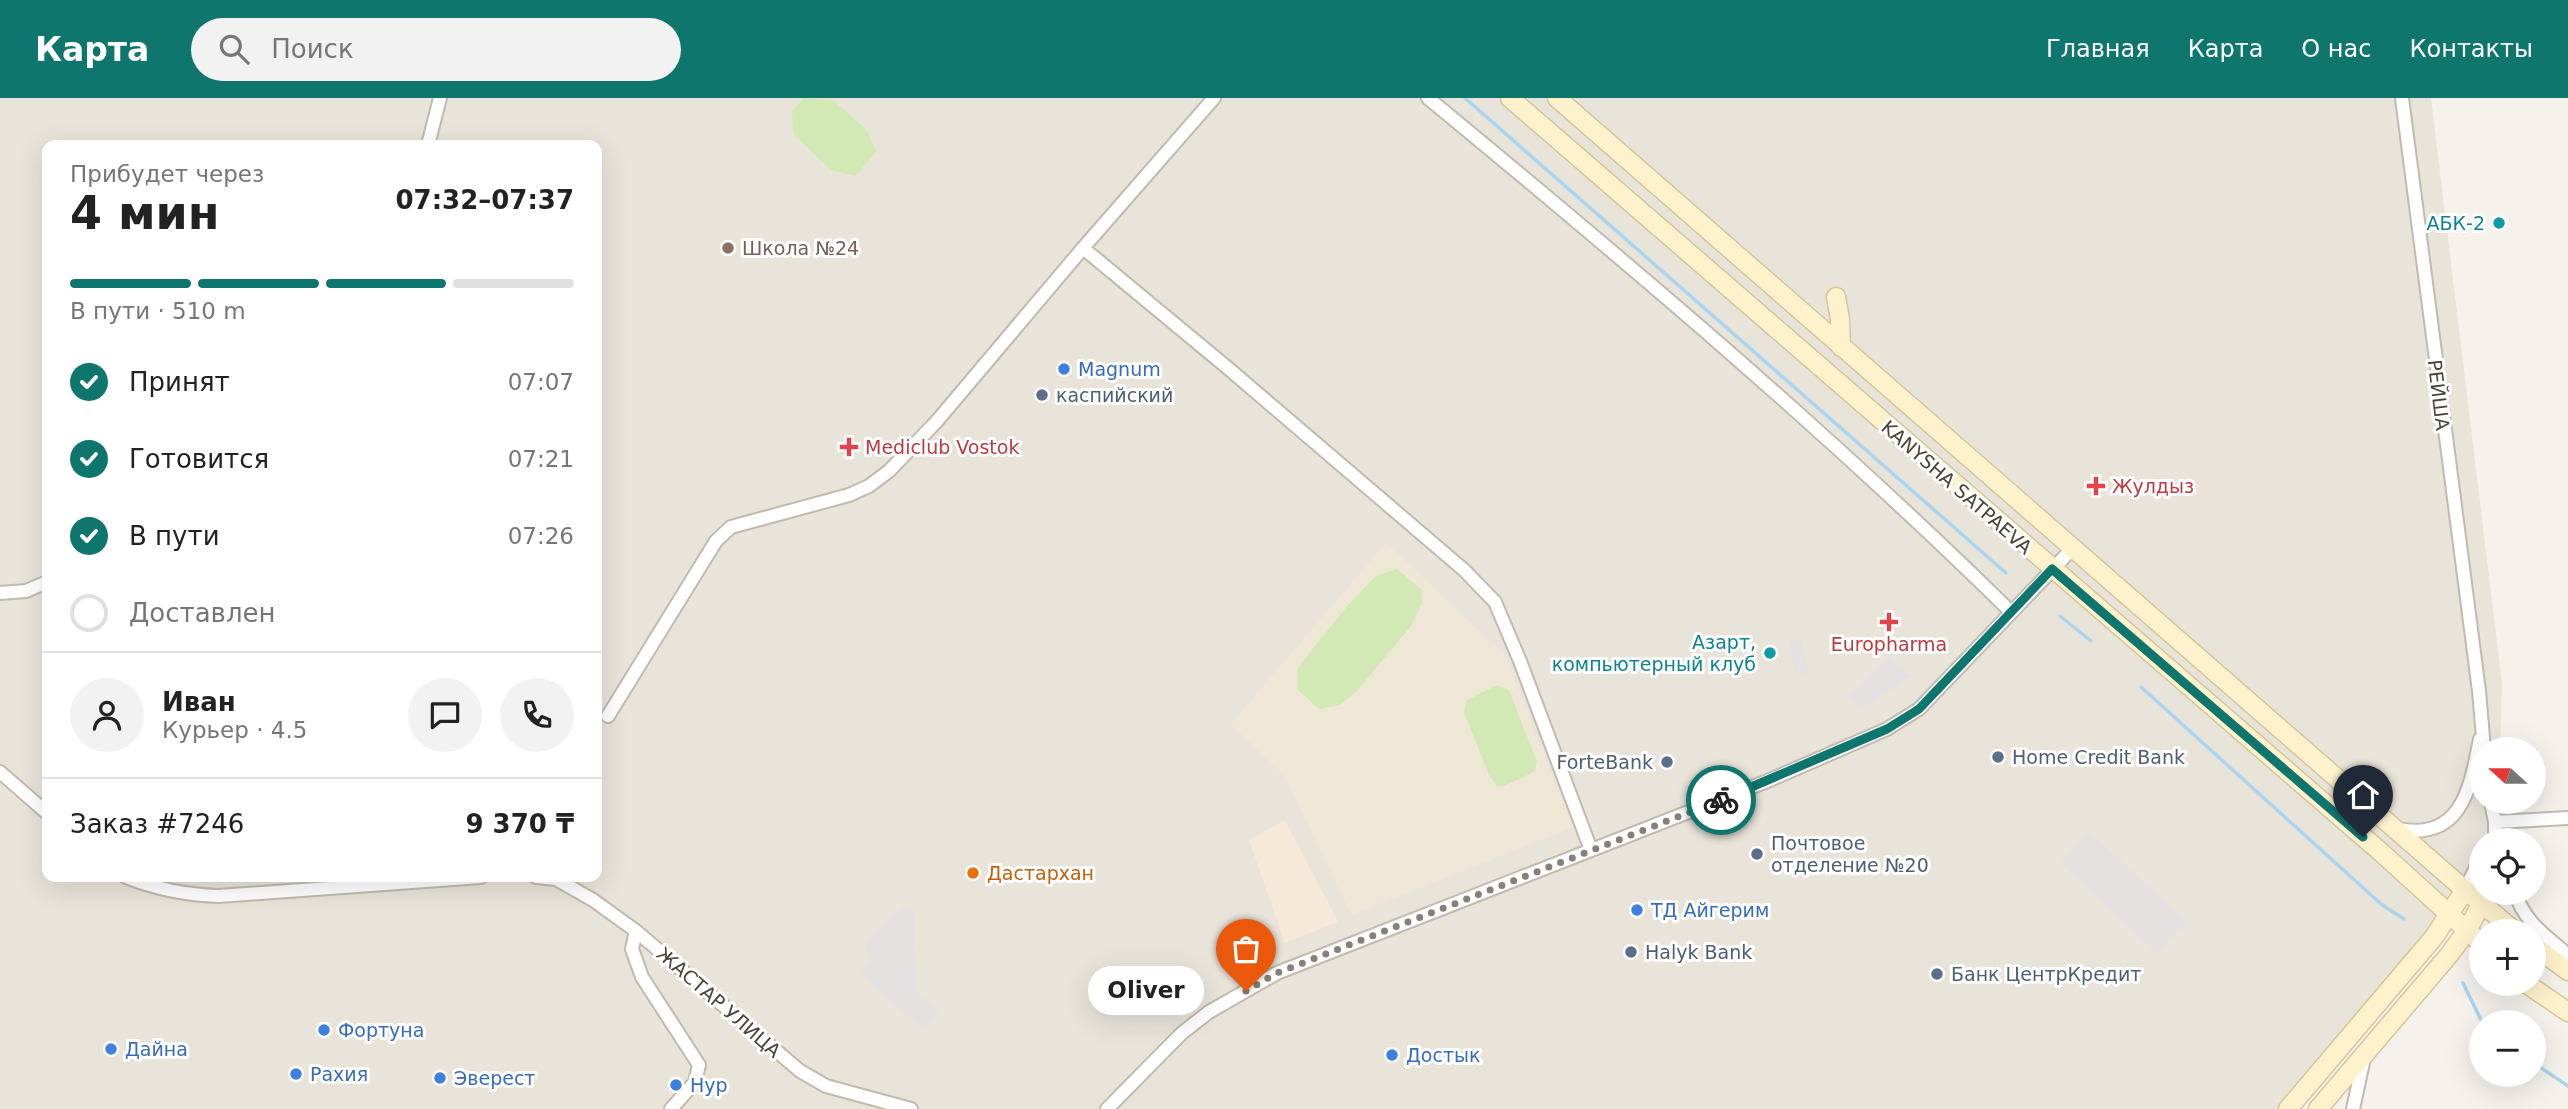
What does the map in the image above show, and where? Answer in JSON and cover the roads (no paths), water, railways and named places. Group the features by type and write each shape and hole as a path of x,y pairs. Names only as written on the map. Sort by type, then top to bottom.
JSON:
{"main road":[{"name":"KANYSHA SATPAEVA","path":"1510,98 2372,845 2467,931"},
{"name":"KANYSHA SATPAEVA","path":"1557,98 2469,892"},
{"path":"1836,297 1841,347"},
{"path":"2288,1109 2449,916 2465,890"},
{"path":"2318,1109 2467,931 2480,905"},
{"name":"KANYSHA SATPAEVA","path":"2490,905 2503,919"},
{"path":"2546,955 2568,971"},
{"path":"2545,996 2568,1012"}],"street":[{"path":"429,140 440,98"},
{"path":"608,716 716,541 731,527 849,495 869,486 889,471 937,421 1214,98"},
{"path":"1428,98 1605,244 1795,410 2011,612"},
{"name":"РЕЙША","path":"2402,98 2482,729"},
{"path":"1083,248 1464,570 1495,602 1591,850"},
{"path":"1107,1109 1182,1033 1209,1012 1270,977 1765,782 1887,729 1919,709 2072,549"},
{"path":"0,593 26,591 42,584"},
{"path":"2394,828 2414,832 2428,830 2446,821 2460,807 2470,788 2482,729"},
{"path":"2482,729 2483,737"},
{"path":"0,772 42,809"},
{"path":"2494,814 2496,828"},
{"path":"2495,821 2568,818"},
{"path":"2492,828 2495,821"},
{"path":"140,882 178,892 219,896 412,882"},
{"name":"ЖАСТАР УЛИЦА","path":"561,882 593,900 636,931 800,1071 826,1086 911,1109"},
{"path":"2465,890 2469,882"},
{"path":"2519,905 2533,925 2568,956"},
{"path":"636,931 632,949 642,976 699,1065 695,1082 671,1109"},
{"path":"2353,1109 2364,1057"}],"waterway":[{"path":"1465,98 2006,573"},
{"path":"2060,616 2091,641"},
{"path":"2141,687 2381,904 2404,919"},
{"path":"2463,983 2476,1010"},
{"path":"2546,1071 2568,1086"}],"place":[{"name":"АБК-2","path":"2499,223"},
{"name":"Школа №24","path":"728,248"},
{"name":"Magnum","path":"1064,369"},
{"name":"каспийский","path":"1042,395"},
{"name":"Mediclub Vostok","path":"849,447"},
{"name":"Жулдыз","path":"2096,486"},
{"name":"Europharma","path":"1889,622"},
{"name":"Азарт, компьютерный клуб","path":"1770,653"},
{"name":"Home Credit Bank","path":"1998,757"},
{"name":"ForteBank","path":"1667,762"},
{"name":"Почтовое отделение №20","path":"1757,854"},
{"name":"Дастархан","path":"973,873"},
{"name":"ТД Айгерим","path":"1637,910"},
{"name":"Halyk Bank","path":"1631,952"},
{"name":"Банк ЦентрКредит","path":"1937,974"},
{"name":"Oliver","path":"1246,991"},
{"name":"Фортуна","path":"324,1030"},
{"name":"Дайна","path":"111,1049"},
{"name":"Достык","path":"1392,1055"},
{"name":"Рахия","path":"296,1074"},
{"name":"Эверест","path":"440,1078"},
{"name":"Нур","path":"676,1085"}]}
